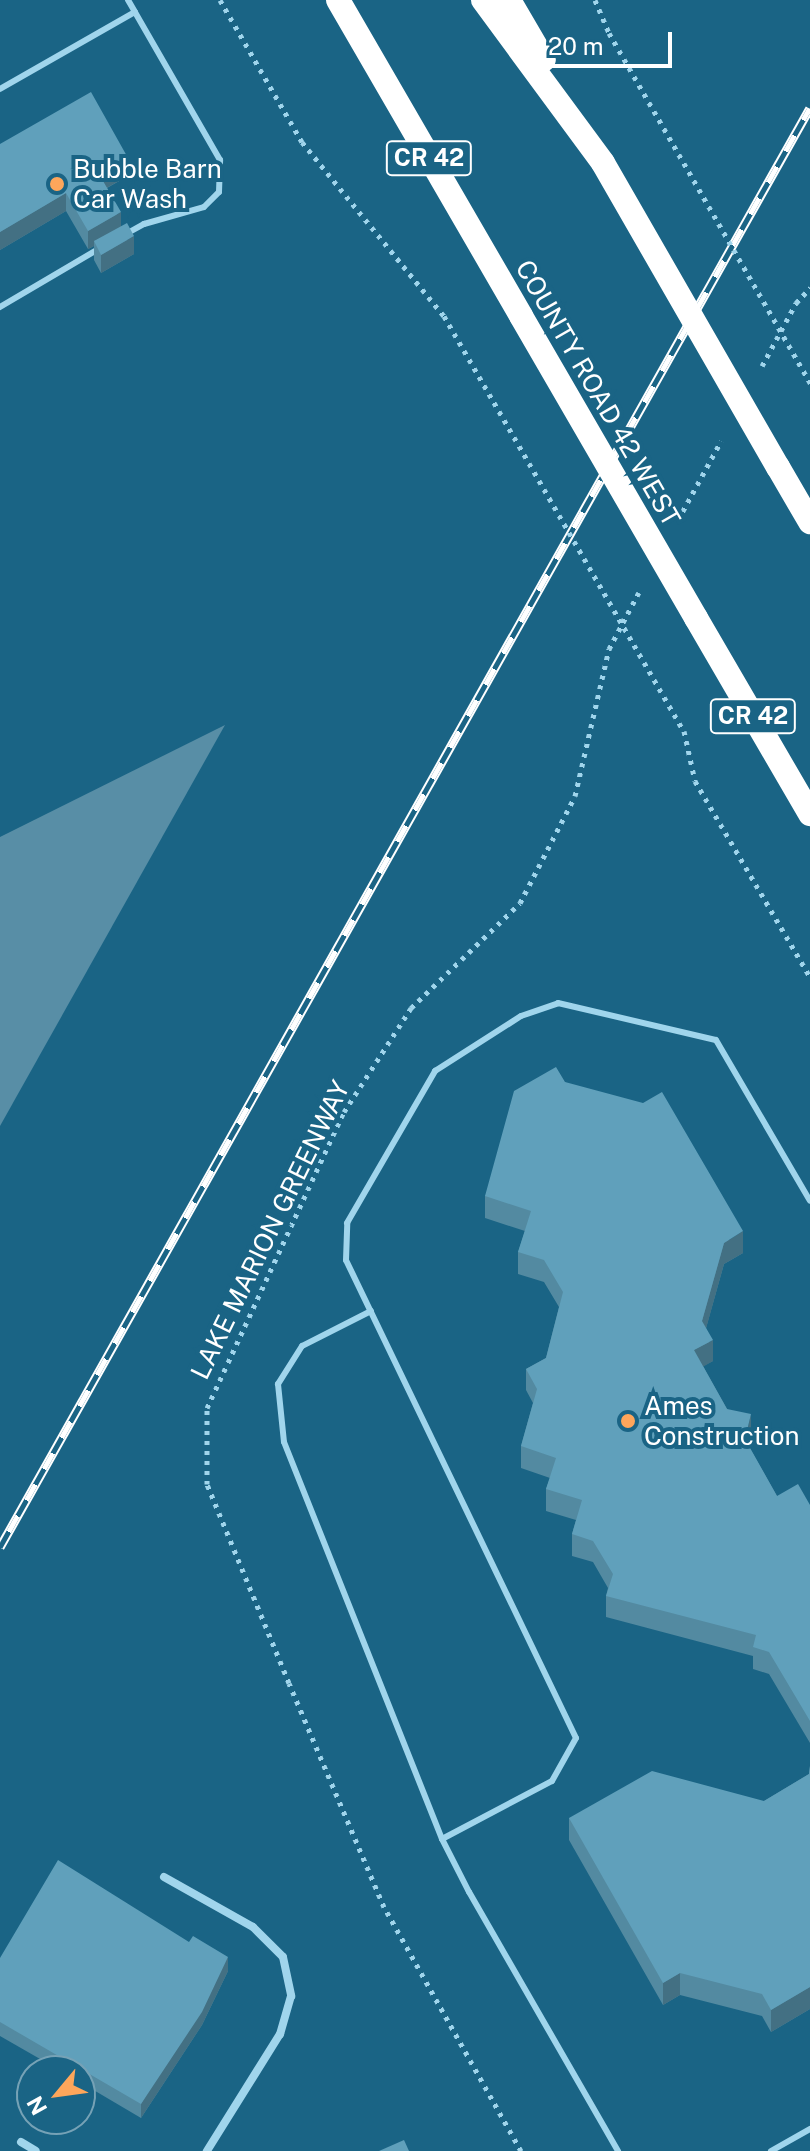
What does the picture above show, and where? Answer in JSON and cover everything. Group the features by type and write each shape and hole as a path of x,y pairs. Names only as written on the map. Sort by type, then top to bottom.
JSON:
{"highway":[{"name":"COUNTY ROAD 42 WEST","path":"338,0 810,814"},
{"path":"483,0 603,163"},
{"path":"509,0 810,522"}],"street":[{"path":"164,1877 253,1927 283,1957 291,1996 280,2034 207,2151"},
{"path":"21,2142 36,2151"}],"lane":[{"path":"121,237 144,224 204,207 219,192 220,160 128,0"},
{"path":"0,89 135,12"},
{"path":"0,307 109,244"},
{"path":"442,1839 552,1781 576,1738 346,1260 347,1223 435,1071 521,1016 558,1003 716,1040 810,1201"},
{"path":"371,1311 302,1346 278,1384 284,1442 442,1839 469,1892 618,2151"},
{"path":"771,2151 810,2129"}],"path":[{"path":"220,0 302,142 444,316 684,731 695,781 810,977"},
{"path":"595,0 609,33 810,383"},
{"path":"759,372 796,303 810,288"},
{"path":"676,525 729,428"},
{"name":"LAKE MARION GREENWAY","path":"521,2151 384,1907 289,1683 207,1484 207,1408 344,1112 411,1008 520,903 575,796 609,649 646,580"}],"water":[{"path":"225,725 0,1126 0,837"}],"building":[{"name":"Bubble Barn Car Wash","path":"91,92 128,158 99,174 121,212 88,231 66,193 0,232 0,144"},
{"path":"127,223 134,236 101,255 94,241"},
{"name":"Ames Construction","path":"556,1067 565,1082 643,1103 662,1092 743,1231 724,1243 702,1321 713,1340 694,1350 727,1409 751,1414 745,1439 777,1496 798,1484 810,1505 810,1721 769,1652 753,1647 756,1635 606,1596 613,1574 593,1541 572,1534 582,1500 546,1489 556,1458 521,1446 537,1389 526,1369 546,1358 563,1292 544,1260 518,1252 531,1211 485,1196 514,1091"},
{"path":"810,1766 810,1987 771,2010 762,1994 680,1973 663,1983 569,1818 652,1771 764,1801 809,1774"},
{"path":"58,1860 189,1942 193,1936 228,1957 202,2012 141,2104 96,2078 96,2055 57,2055 0,2022 0,1958"},
{"path":"404,2140 409,2151 379,2151"}],"railway":[{"path":"0,1547 810,108"}],"place":[{"name":"Bubble Barn Car Wash","path":"57,184"},
{"name":"Ames Construction","path":"628,1421"}]}
